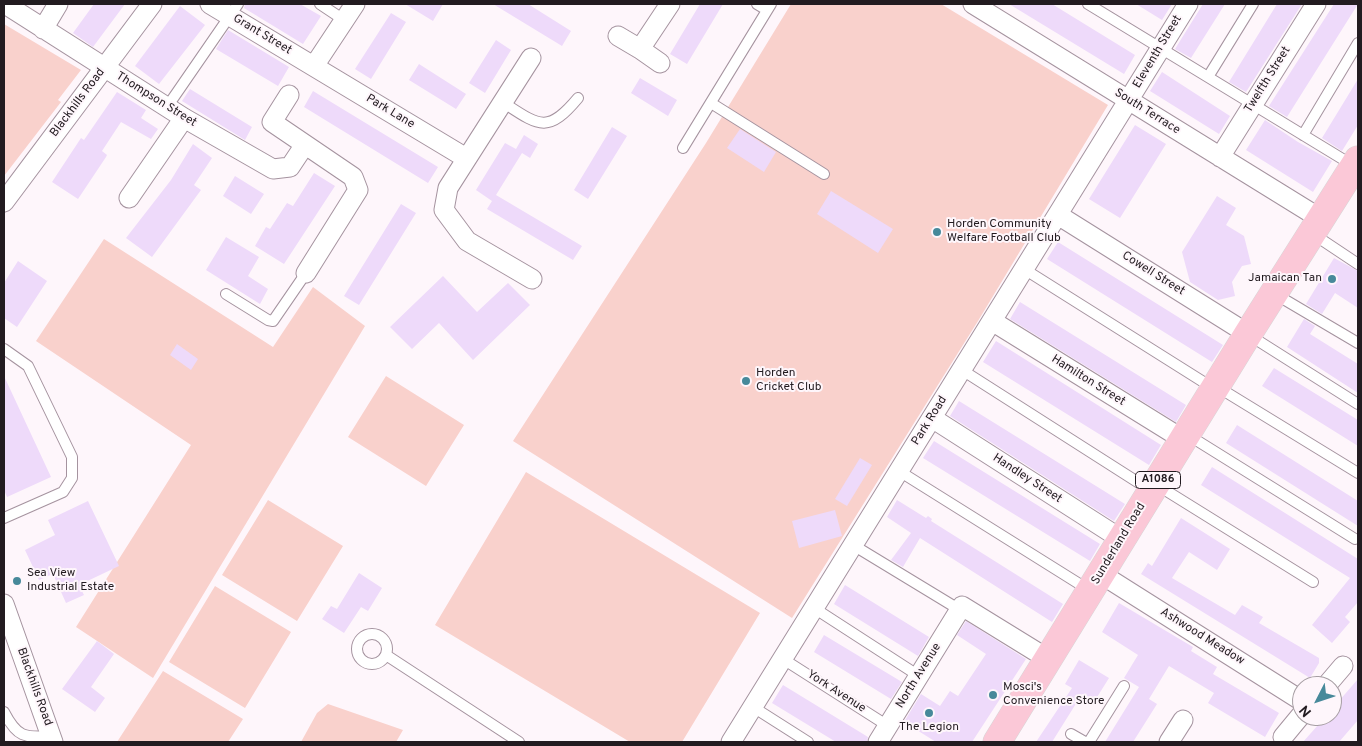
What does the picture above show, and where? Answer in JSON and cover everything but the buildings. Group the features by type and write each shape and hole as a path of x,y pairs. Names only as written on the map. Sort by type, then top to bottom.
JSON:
{"main road":[{"name":"A1086","path":"1317,227 1357,165"},
{"name":"Sunderland Road","path":"997,742 1215,387 1317,227"}],"street":[{"name":"Thompson Street","path":"5,4 184,118 273,169 290,167 304,146"},
{"path":"43,28 58,4"},
{"name":"Blackhills Road","path":"4,202 152,4"},
{"name":"Grant Street","path":"210,4 234,10 314,66"},
{"path":"314,66 355,4"},
{"path":"640,49 670,4"},
{"name":"South Terrace","path":"973,4 1220,157 1317,227"},
{"name":"Eleventh Street","path":"1129,100 1188,4"},
{"name":"Twelfth Street","path":"1220,157 1316,4"},
{"path":"618,36 660,63"},
{"path":"531,58 448,188 444,210 467,241 532,279"},
{"name":"Park Lane","path":"314,66 466,158"},
{"path":"289,95 272,122 304,146 353,177 358,190 306,273"},
{"name":"Park Road","path":"731,742 1129,100"},
{"path":"129,198 184,118"},
{"name":"Cowell Street","path":"1058,215 1248,334"},
{"name":"Hamilton Street","path":"992,321 1186,437"},
{"name":"Handley Street","path":"932,418 1121,539"},
{"name":"Ashwood Meadow","path":"1096,582 1292,694"},
{"name":"Blackhills Road","path":"4,604 52,739"},
{"path":"960,610 962,606 1048,659"},
{"name":"North Avenue","path":"878,742 960,610"},
{"path":"1334,676 1343,666"},
{"path":"1169,742 1183,720"},
{"path":"1282,737 1292,726"}],"lane":[{"path":"320,4 344,20"},
{"path":"683,148 769,7 757,4"},
{"path":"1088,4 1303,135 1357,165"},
{"path":"1208,77 1253,4"},
{"path":"167,107 234,10"},
{"path":"1303,135 1358,44"},
{"path":"504,103 527,118 547,123 564,115 578,98"},
{"path":"710,103 824,174"},
{"path":"1317,227 1358,264"},
{"path":"1024,269 1358,473"},
{"path":"226,294 268,320 274,320 306,273"},
{"path":"1274,293 1358,343"},
{"path":"1248,334 1358,404"},
{"path":"4,350 28,366 72,457 72,478 63,492 4,518"},
{"path":"962,370 1153,488 1313,582"},
{"path":"1186,437 1355,539"},
{"path":"899,471 1096,582"},
{"path":"853,545 960,610"},
{"path":"814,608 919,676"},
{"path":"386,655 519,742"},
{"name":"York Avenue","path":"783,659 888,726"},
{"path":"1089,742 1124,686"},
{"path":"753,707 808,742"},
{"path":"4,712 13,728 30,738 52,739"},
{"path":"1071,734 1085,742"}],"shaded area":[{"name":"Horden Cricket Club","path":"791,4 941,4 1108,105 978,321 792,618 513,441 706,143"},
{"path":"4,24 81,70 58,100 61,102 4,176"},
{"path":"104,239 273,347 313,287 365,326 153,678 76,627 191,445 36,341"},
{"path":"386,376 464,425 426,486 348,437"},
{"path":"526,472 760,613 682,742 630,742 435,625"},
{"path":"268,500 343,546 297,621 222,575"},
{"path":"215,586 291,632 245,708 169,662"},
{"path":"163,671 243,719 228,742 117,742"},
{"path":"328,704 403,730 396,742 301,742 317,713"}],"place":[{"name":"Horden Community Welfare Football Club","path":"937,232"},
{"name":"Jamaican Tan","path":"1332,279"},
{"name":"Horden Cricket Club","path":"746,381"},
{"name":"Sea View Industrial Estate","path":"17,581"},
{"name":"Mosci's Convenience Store","path":"993,695"},
{"name":"The Legion","path":"929,713"}]}
